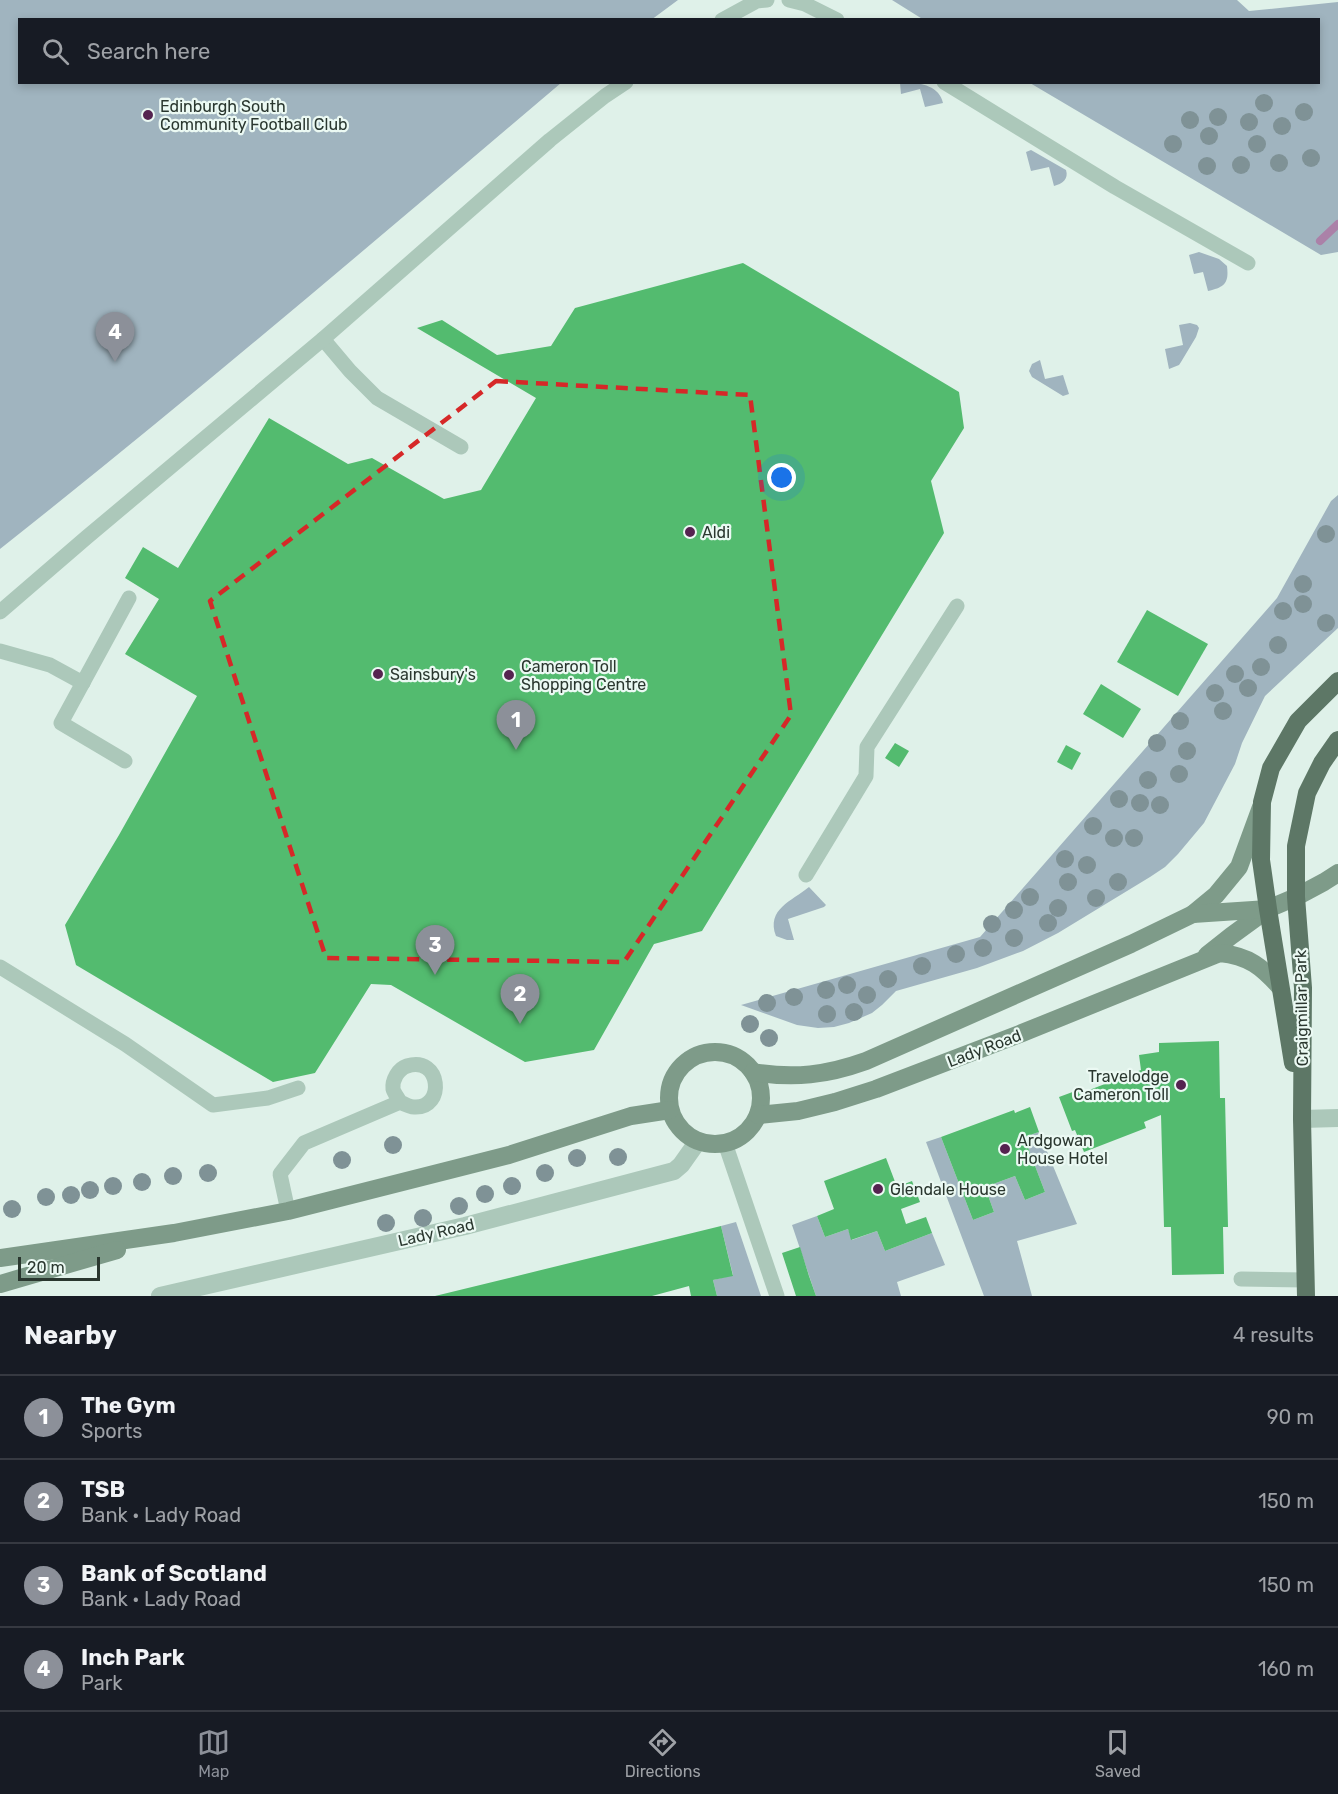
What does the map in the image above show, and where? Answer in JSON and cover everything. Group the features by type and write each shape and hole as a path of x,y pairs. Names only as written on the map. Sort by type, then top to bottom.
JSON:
{"main road":[{"name":"Craigmillar Park","path":"1302,1119 1261,860 1262,802 1271,768 1298,721 1338,681"},
{"name":"Craigmillar Park","path":"1306,1288 1302,1119 1303,988 1296,897 1296,846 1307,793 1322,763 1338,740"}],"street":[{"name":"Lady Road","path":"670,1110 669,1100 673,1080 685,1063 704,1053 725,1053 741,1060 753,1072 780,1076 837,1071 866,1061 1131,944 1193,914 1216,895 1239,867 1262,802"},
{"path":"1268,909 1296,897 1338,873"},
{"name":"Lady Road","path":"1193,914 1268,909"},
{"name":"Lady Road","path":"1203,958 1268,909"},
{"name":"Lady Road","path":"758,1115 798,1111 868,1092 1022,1034 1203,958 1220,953 1236,954 1251,961 1266,971 1280,987"},
{"path":"0,1258 174,1233 288,1211 509,1155 631,1116 670,1110 683,1132 698,1141 711,1145 725,1143 741,1136 758,1115 761,1097 753,1072"},
{"path":"1302,1119 1338,1118"},
{"name":"Lady Road","path":"160,1296 465,1226 674,1171 698,1141"},
{"path":"0,1284 174,1233"}],"lane":[{"path":"726,18 757,1 767,0"},
{"path":"789,0 805,4 833,18"},
{"path":"0,612 323,339 550,140 623,84"},
{"path":"947,84 1115,187 1248,263"},
{"path":"323,339 377,399 461,447"},
{"path":"125,760 61,723 129,598"},
{"path":"806,875 866,776 867,747 957,606"},
{"path":"0,651 50,665 83,683"},
{"path":"0,967 125,1044 213,1104 268,1098 298,1088"},
{"path":"288,1211 280,1174 304,1143 400,1102"},
{"path":"725,1143 777,1296"},
{"path":"1241,1279 1306,1288"}],"highlighted area":[{"path":"496,381 750,395 791,715 624,962 326,958 210,601"}],"shaded area":[{"path":"0,0 678,0 654,18 18,18 18,84 560,84 213,377 0,549"},
{"path":"892,0 1237,0 1249,11 1338,2 1338,252 1321,255 1032,84 1320,84 1320,18 921,18"},
{"path":"900,84 920,84 937,92 943,103 925,107 920,89 901,94"},
{"path":"1031,150 1066,170 1067,176 1064,181 1054,186 1049,167 1031,171 1026,152"},
{"path":"1199,252 1219,259 1227,266 1227,277 1222,286 1208,291 1203,272 1194,274 1189,255"},
{"path":"1190,323 1199,328 1196,337 1179,365 1169,369 1165,349 1183,345 1179,325"},
{"path":"1040,360 1045,379 1063,375 1069,394 1063,396 1032,377 1029,371 1032,364"},
{"path":"1338,495 1338,628 1265,696 1242,743 1235,764 1204,823 1165,867 1058,933 1023,951 977,968 896,991 872,1013 849,1023 818,1028 797,1025 741,1005 980,937 1277,598 1331,501"},
{"path":"809,887 826,905 788,919 794,940 776,936 774,927 778,912"},
{"path":"1039,1132 1077,1224 1017,1241 1032,1296 984,1296 926,1142 941,1137 973,1220 994,1212 985,1187 1015,1176 1025,1200 1045,1192 1024,1137"},
{"path":"817,1216 825,1237 848,1229 852,1240 877,1231 885,1251 932,1233 945,1265 897,1282 901,1296 816,1296 792,1225"},
{"path":"736,1222 761,1296 717,1296 713,1280 733,1275 721,1226"}],"building":[{"name":"Cameron Toll Shopping Centre","path":"743,263 959,392 964,428 931,481 944,533 702,931 654,944 594,1050 525,1062 391,985 371,984 315,1073 273,1082 76,965 65,925 119,835 197,696 125,654 159,599 125,578 143,547 178,568 269,418 348,464 372,458 444,499 481,490 536,398 417,328 442,320 497,355 551,346 575,308"},
{"path":"1147,610 1208,644 1178,696 1117,662"},
{"path":"1101,684 1141,709 1123,738 1083,714"},
{"path":"895,743 909,751 899,767 885,758"},
{"path":"1066,745 1081,753 1072,770 1057,762"},
{"path":"1219,1041 1220,1098 1225,1098 1228,1227 1223,1227 1224,1274 1172,1275 1171,1227 1164,1227 1161,1115 1144,1122 1146,1128 1084,1152 1075,1130 1072,1131 1059,1097 1078,1090 1079,1094 1141,1070 1139,1055 1159,1052 1159,1043"},
{"path":"1030,1107 1039,1132 1024,1137 1045,1192 1025,1200 1015,1176 985,1187 994,1212 973,1220 941,1137 1014,1110 1015,1113"},
{"path":"886,1158 897,1187 912,1181 920,1202 901,1209 906,1224 926,1217 932,1233 885,1251 877,1231 851,1240 848,1229 825,1237 817,1216 834,1209 824,1181"},
{"path":"721,1226 733,1276 713,1280 717,1296 691,1296 689,1286 652,1296 435,1296"},
{"path":"800,1247 816,1296 796,1296 782,1253"}],"waterway":[{"path":"1320,241 1338,224"}],"place":[{"name":"Edinburgh South Community Football Club","path":"148,115"},
{"name":"Inch Park","path":"115,362"},
{"name":"Aldi","path":"690,532"},
{"name":"Sainsbury's","path":"378,674"},
{"name":"Cameron Toll Shopping Centre","path":"509,675"},
{"name":"The Gym","path":"516,750"},
{"name":"Bank of Scotland","path":"435,975"},
{"name":"TSB","path":"520,1024"},
{"name":"Travelodge Cameron Toll","path":"1181,1085"},
{"name":"Ardgowan House Hotel","path":"1005,1149"},
{"name":"Glendale House","path":"878,1189"}]}
